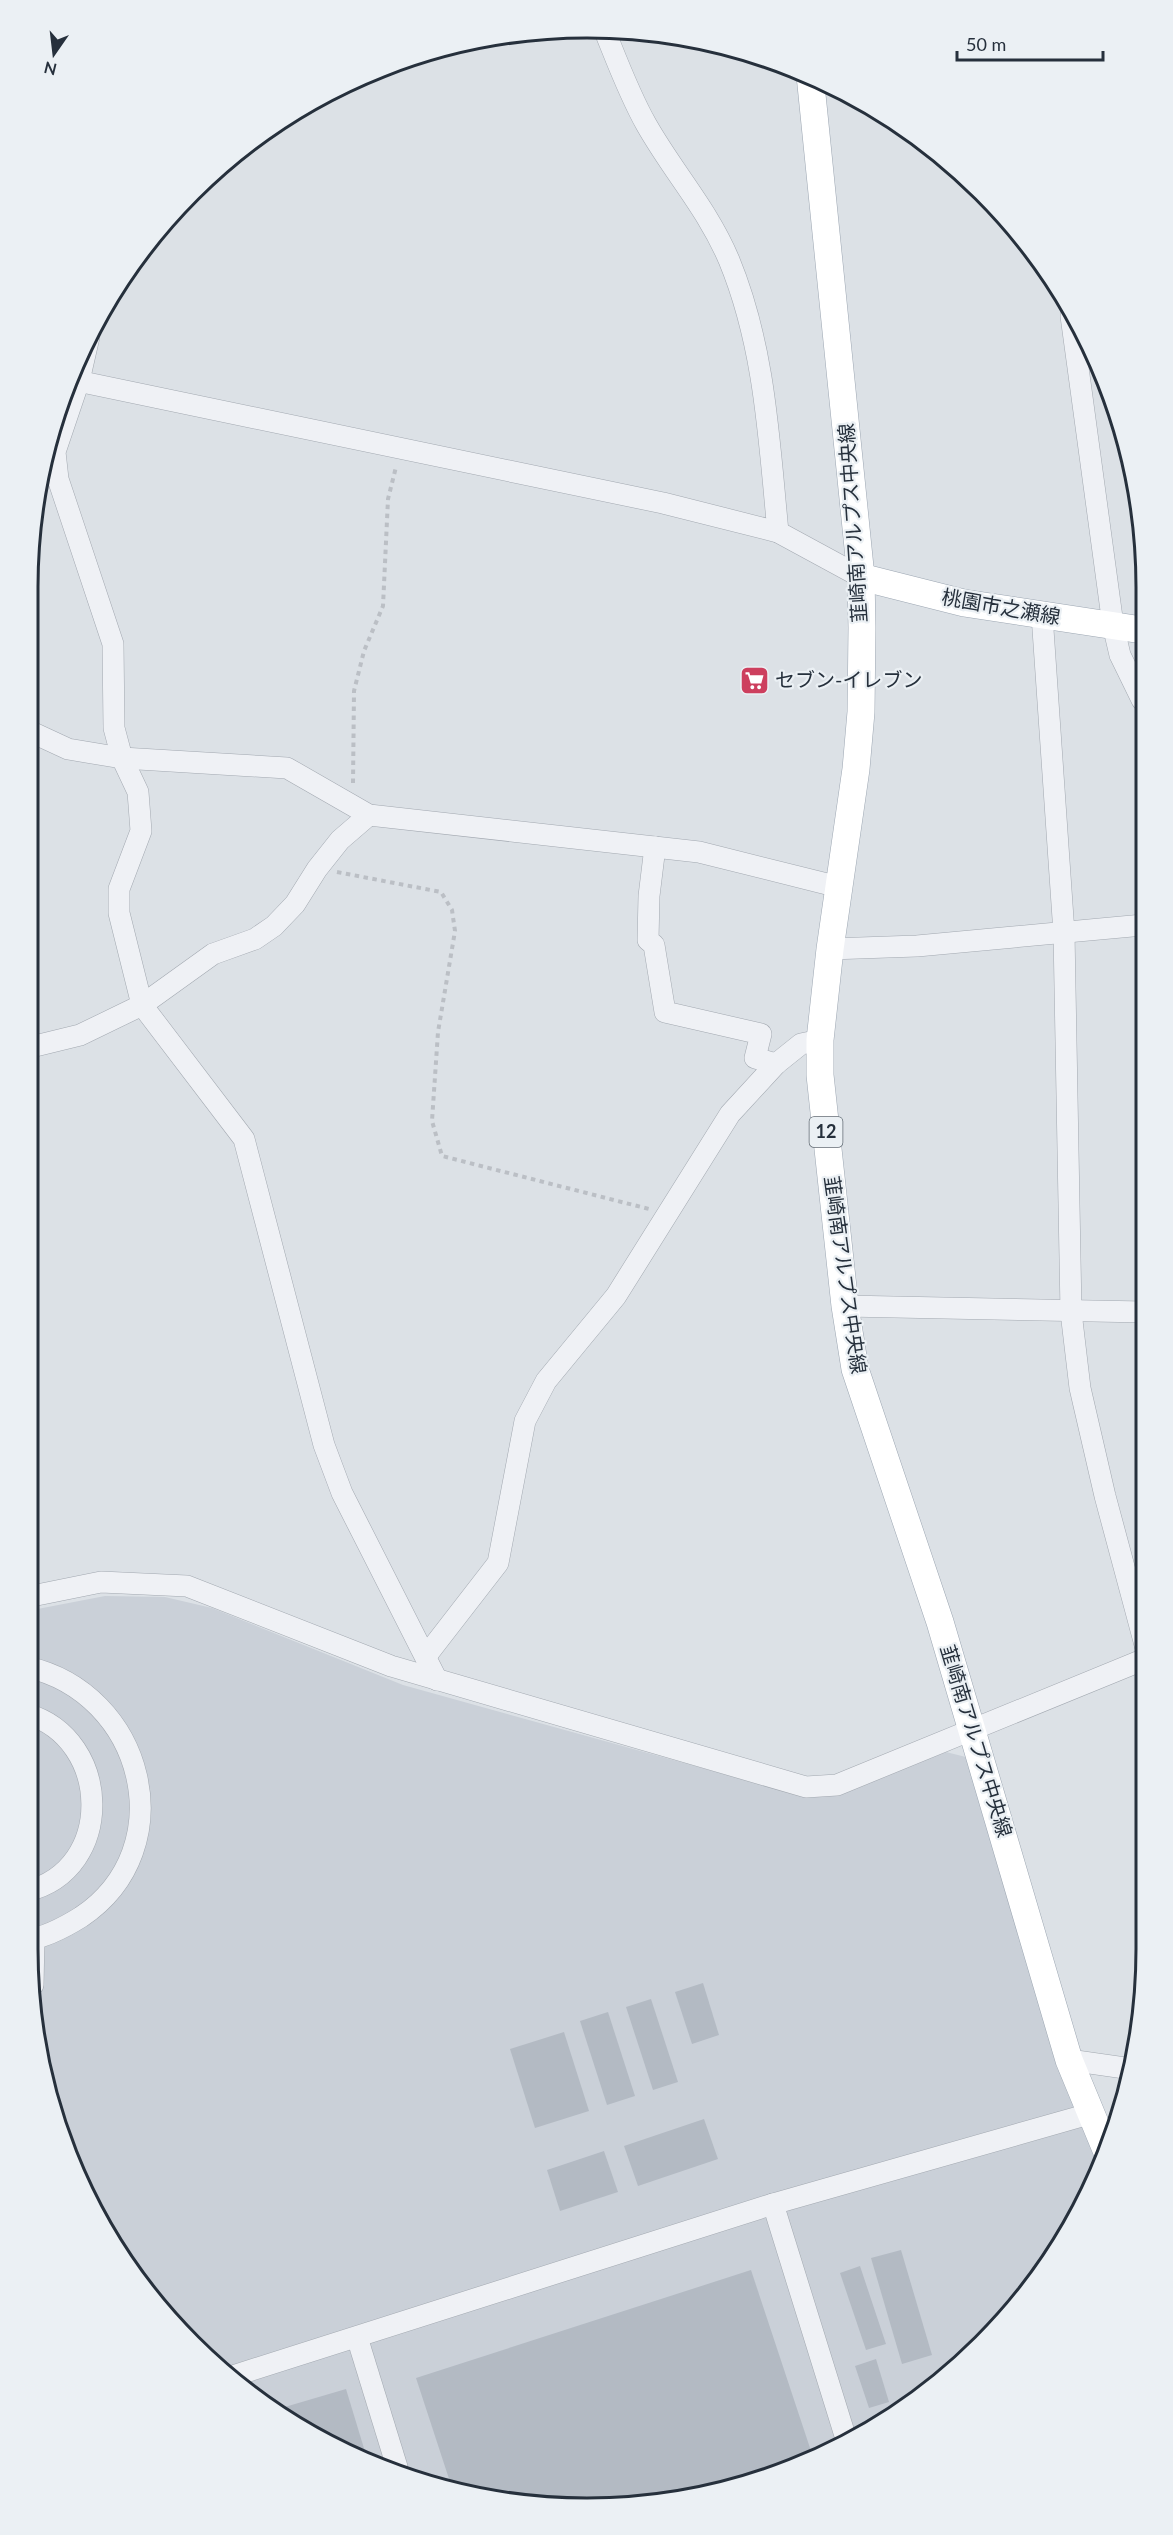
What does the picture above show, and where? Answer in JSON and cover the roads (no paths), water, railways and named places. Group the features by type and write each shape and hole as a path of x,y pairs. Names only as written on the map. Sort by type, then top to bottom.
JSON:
{"main road":[{"name":"韮崎南アルプス中央線","path":"811,86 861,577 861,712 856,769 830,950 820,1040 820,1075 845,1306 855,1369 974,1730 1069,2060 1101,2139"},
{"name":"桃園市之瀬線","path":"861,577 964,603 1136,629"}],"street":[{"path":"608,39 647,125 703,208 729,260 751,325 763,383 778,532"},
{"path":"1073,333 1113,625 1120,655 1136,688"},
{"path":"77,381 663,503 778,532 861,577"},
{"path":"60,430 55,452 58,479 113,644 114,728 122,758 138,792 141,831 119,890 119,913 142,1005 244,1139 324,1444 342,1493 437,1680"},
{"path":"1042,615 1064,933 1071,1312 1080,1388 1105,1496 1136,1611"},
{"path":"38,735 68,749 122,758 287,768 361,810 699,852 839,887"},
{"path":"38,1045 80,1035 142,1005 213,954 255,939 274,926 295,904 317,869 361,810"},
{"path":"655,847 649,896 648,940 654,945 665,1012 761,1034 755,1058 776,1064"},
{"path":"830,950 917,946 1136,926"},
{"path":"426,1656 498,1563 525,1421 546,1381 616,1296 730,1114 776,1064 801,1044 820,1040"},
{"path":"845,1306 1136,1312"},
{"path":"38,1595 101,1582 187,1586 391,1666 806,1787 837,1785 1136,1663"},
{"path":"38,1670 75,1686 101,1707 121,1732 134,1762 140,1794 138,1826 129,1857 114,1885 92,1909 74,1922 38,1937"},
{"path":"38,1717 58,1730 75,1748 87,1769 93,1793 92,1817 88,1833 73,1862 55,1878 38,1886"},
{"path":"1069,2060 1122,2068"},
{"path":"240,2374 773,2204 1089,2114"},
{"path":"773,2204 844,2433"},
{"path":"357,2337 396,2463"}],"place":[{"name":"セブン-イレブン","path":"754,680"}]}
